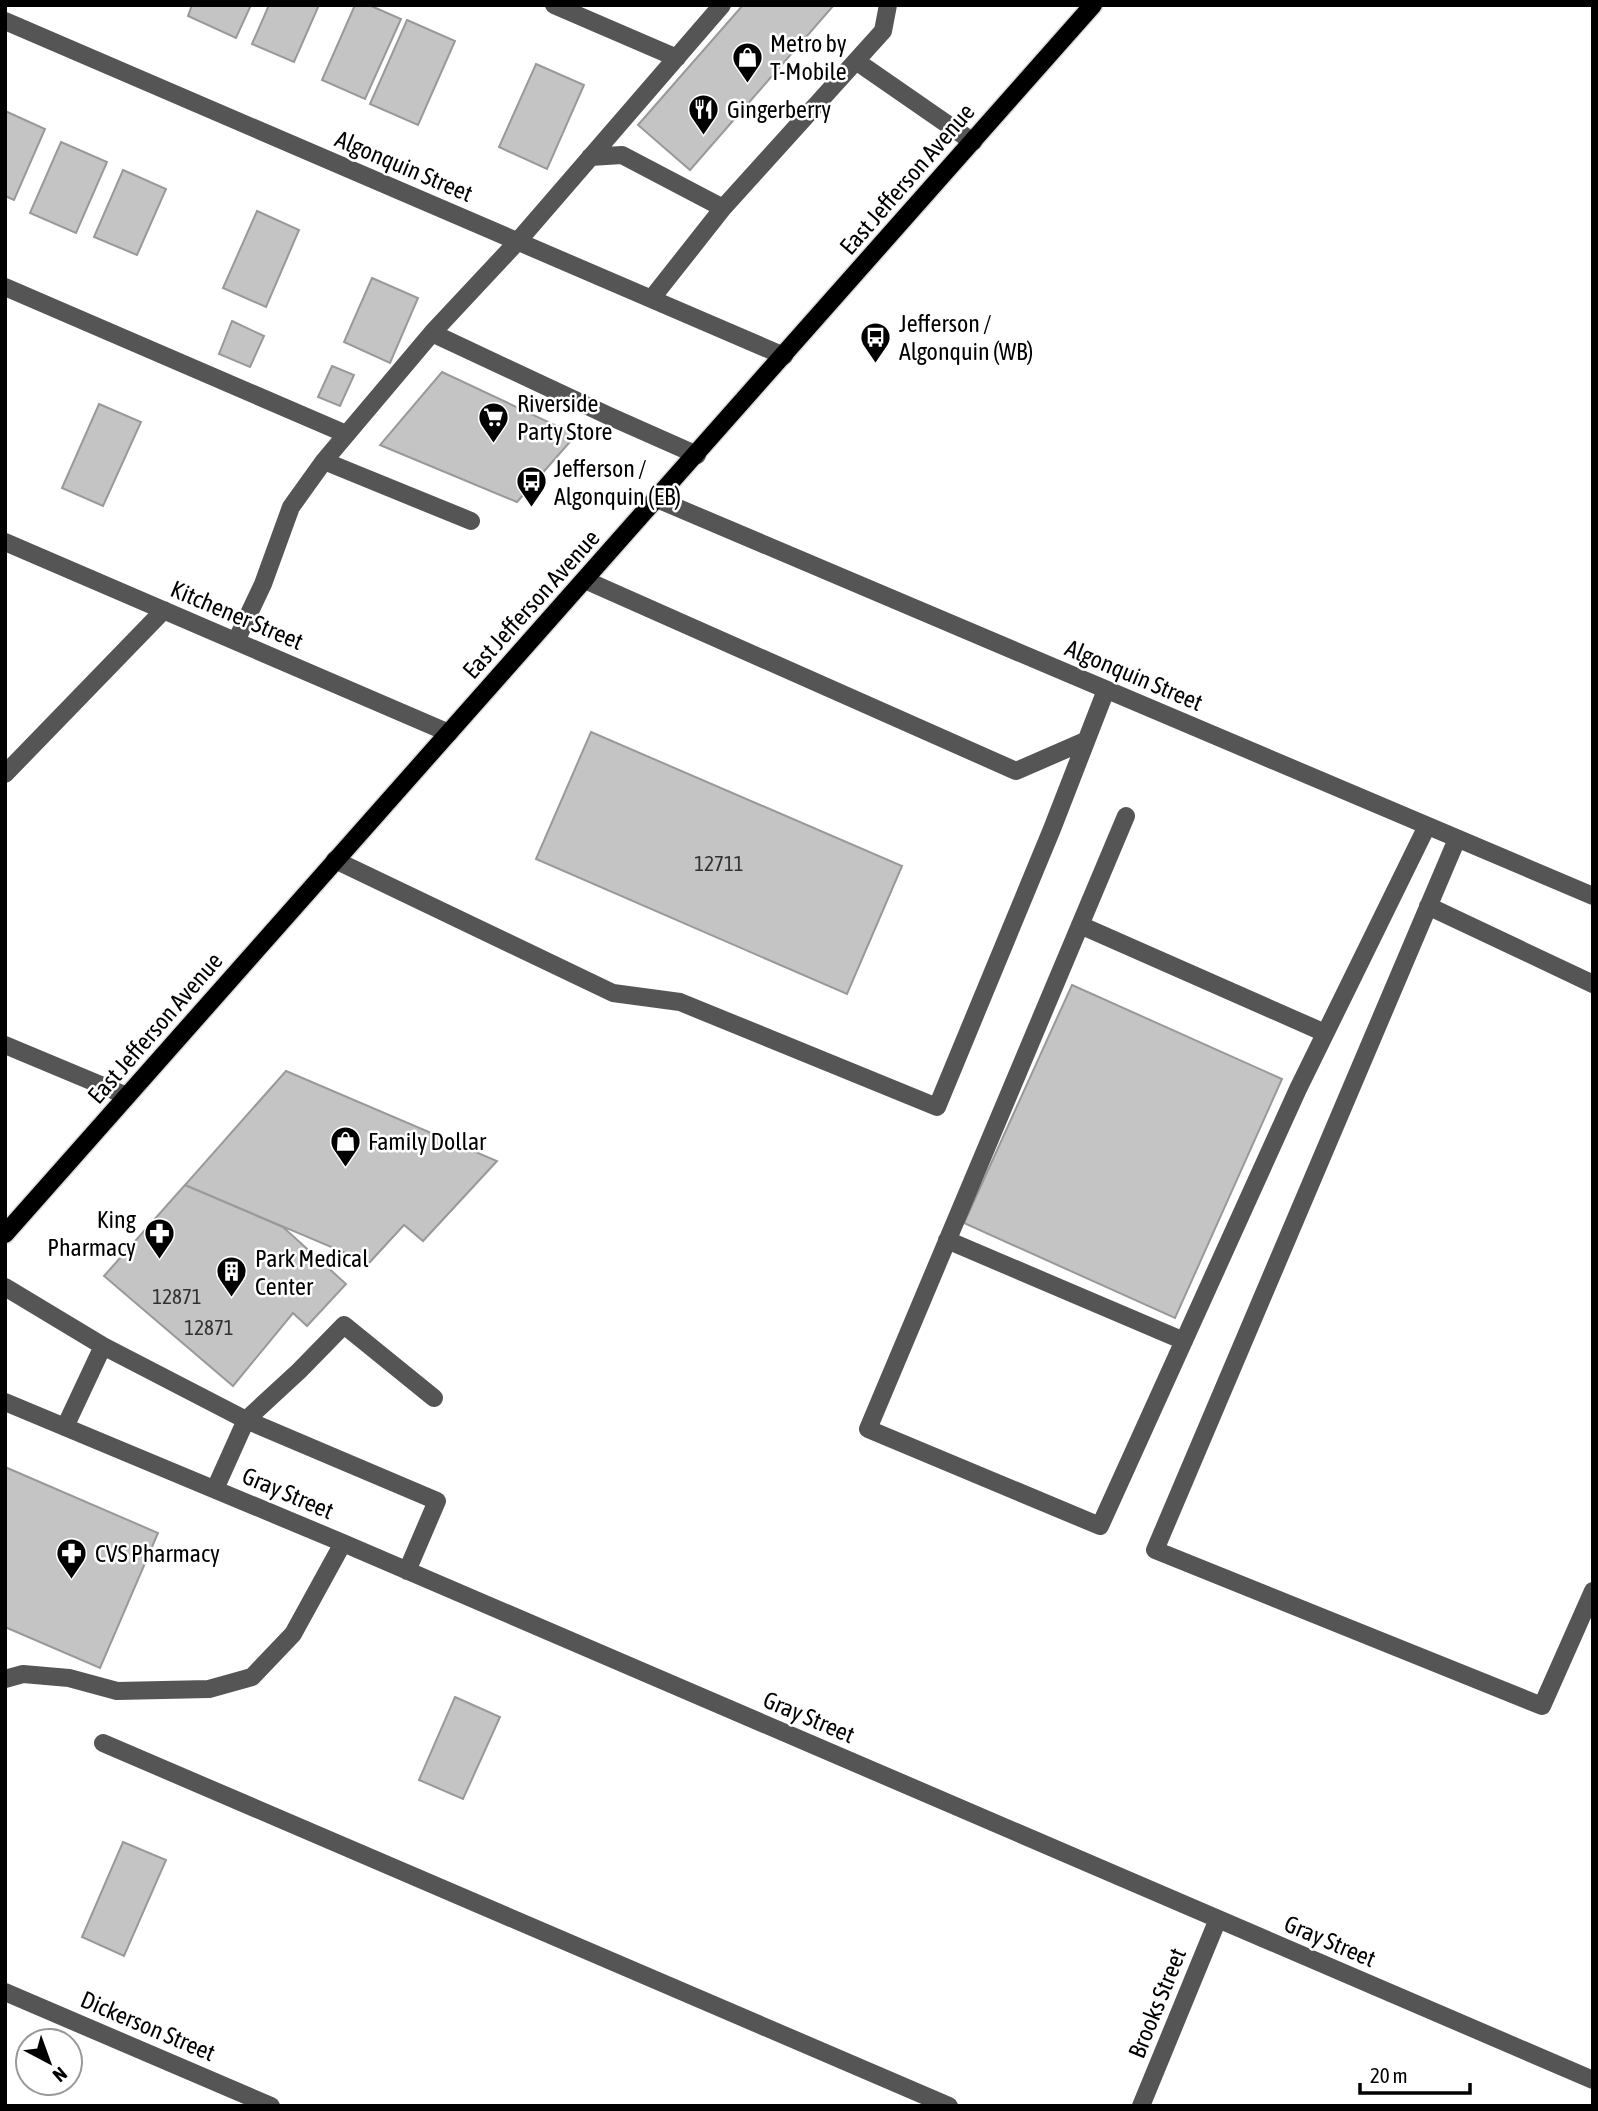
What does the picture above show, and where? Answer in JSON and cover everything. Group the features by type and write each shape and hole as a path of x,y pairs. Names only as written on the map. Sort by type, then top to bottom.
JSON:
{"main road":[{"name":"East Jefferson Avenue","path":"5,1234 1093,5"}],"street":[{"path":"554,5 677,58"},
{"path":"236,641 263,584 291,507 324,461 432,333 518,241 722,5"},
{"path":"652,298 723,208 883,31 888,5"},
{"name":"Algonquin Street","path":"5,21 784,355"},
{"path":"856,61 973,142"},
{"path":"590,158 622,155 723,208"},
{"path":"5,287 346,434"},
{"path":"432,333 696,455"},
{"path":"324,461 471,521"},
{"name":"Algonquin Street","path":"657,499 1593,896"},
{"name":"Kitchener Street","path":"5,542 449,733"},
{"path":"585,580 1016,771 1085,741"},
{"path":"5,774 163,610"},
{"path":"335,860 613,993 680,1002 937,1107 1106,690"},
{"path":"1126,816 868,1429 1100,1527 1325,1033 1427,826"},
{"path":"1457,839 1155,1550 1542,1706 1593,1591"},
{"path":"1428,906 1593,984"},
{"path":"1080,925 1325,1033"},
{"path":"5,1045 127,1096"},
{"path":"947,1240 1184,1341"},
{"path":"5,1287 103,1346 246,1420 437,1501 407,1571"},
{"path":"215,1489 246,1420 344,1325 434,1398"},
{"path":"65,1427 103,1346"},
{"name":"Gray Street","path":"5,1402 343,1543 1593,2080"},
{"path":"5,1679 23,1674 69,1678 117,1691 209,1689 252,1677 293,1634 343,1543"},
{"path":"103,1743 949,2106"},
{"name":"Brooks Street","path":"1142,2106 1218,1919"},
{"name":"Dickerson Street","path":"5,1992 271,2106"}],"building":[{"path":"192,5 251,5 236,38 188,16"},
{"path":"269,5 319,5 294,62 252,44"},
{"path":"355,5 369,5 401,19 365,99 322,80"},
{"path":"743,5 834,5 690,170 638,125"},
{"path":"407,20 455,41 418,125 370,104"},
{"path":"536,64 584,85 547,169 499,147"},
{"path":"5,111 45,129 14,200 5,196"},
{"path":"61,142 107,162 76,233 30,213"},
{"path":"123,170 166,189 137,255 94,237"},
{"path":"257,211 299,230 266,307 223,288"},
{"path":"372,278 418,298 390,363 344,342"},
{"path":"232,321 264,336 250,367 219,354"},
{"path":"332,366 354,375 340,406 318,397"},
{"path":"442,372 576,435 517,502 380,445"},
{"path":"99,404 141,422 103,506 62,488"},
{"path":"591,732 902,866 847,994 536,859"},
{"path":"1072,985 1282,1079 1175,1318 964,1223"},
{"name":"Family Dollar","path":"286,1071 497,1161 423,1241 404,1225 369,1263 185,1185"},
{"name":"Park Medical Center","path":"185,1185 283,1227 346,1284 307,1326 293,1313 233,1386 104,1276"},
{"name":"CVS Pharmacy","path":"5,1467 158,1533 100,1668 5,1627"},
{"path":"455,1697 500,1717 463,1799 419,1780"},
{"path":"123,1842 166,1860 124,1956 82,1937"}],"place":[{"name":"Metro by T-Mobile","path":"747,84"},
{"name":"Gingerberry","path":"704,136"},
{"name":"Jefferson / Algonquin (WB)","path":"876,364"},
{"name":"Riverside Party Store","path":"494,444"},
{"name":"Jefferson / Algonquin (EB)","path":"531,509"},
{"name":"Family Dollar","path":"345,1168"},
{"name":"King Pharmacy","path":"159,1260"},
{"name":"Park Medical Center","path":"232,1299"},
{"name":"CVS Pharmacy","path":"72,1580"}]}
